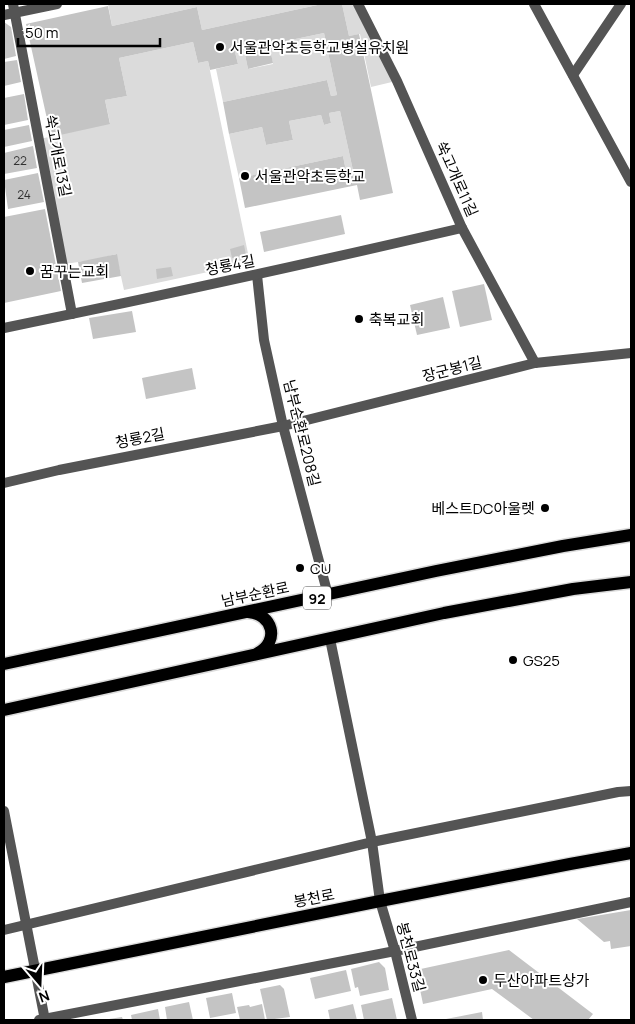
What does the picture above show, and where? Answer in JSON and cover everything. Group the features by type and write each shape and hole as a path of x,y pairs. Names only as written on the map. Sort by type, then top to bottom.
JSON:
{"main road":[{"name":"남부순환로","path":"4,664 436,571 563,546 631,535"},
{"path":"4,710 472,608 574,589 631,582"},
{"path":"248,612 262,616 270,628 270,642 260,653 253,655"},
{"name":"봉천로","path":"4,977 380,901 631,853"}],"street":[{"path":"4,15 14,8 57,4"},
{"name":"쑥고개로11길","path":"358,4 397,81 462,228 535,364"},
{"path":"534,4 631,182"},
{"path":"574,75 621,4"},
{"name":"쑥고개로13길","path":"14,8 72,314"},
{"name":"청룡4길","path":"4,328 257,275 462,228"},
{"name":"남부순환로208길","path":"257,275 264,340 283,426 328,595"},
{"name":"장군봉1길","path":"283,426 535,364 631,353"},
{"name":"청룡2길","path":"4,483 59,470 283,426"},
{"path":"330,639 372,842 380,901"},
{"path":"4,930 372,842 608,794 631,791"},
{"path":"4,811 25,926 36,970 43,1020 395,951 631,902"},
{"name":"봉천로33길","path":"380,901 395,951 412,1020"}],"shaded area":[{"path":"108,4 322,4 202,30 197,7 112,26"},
{"path":"342,4 354,4 392,82 371,87 360,34 349,36"},
{"path":"324,33 337,95 331,96 327,80 223,102 216,69 238,64 235,52 244,50 248,69 273,64 270,49 254,52 253,48"},
{"path":"193,42 198,63 208,61 250,263 124,290 116,254 65,264 40,139 110,123 105,100 127,96 119,58"},
{"path":"340,111 354,175 347,176 343,156 239,178 229,134 262,127 266,145 293,140 289,121 321,115 324,125 331,123 329,113"}],"building":[{"path":"322,4 342,4 349,36 359,34 393,193 360,200 357,185 245,208 239,178 343,156 347,176 354,175 340,111 329,113 331,123 324,125 321,115 289,121 293,140 266,145 262,127 229,134 223,102 327,80 331,96 337,95 324,33 253,48 254,52 270,49 273,63 248,69 244,50 235,52 238,64 210,70 208,61 198,63 193,42 119,58 127,96 105,100 110,124 51,137 26,24 108,6 112,26 197,7 202,30"},
{"path":"4,22 11,27 16,56 4,59"},
{"path":"17,60 21,82 4,86 4,62"},
{"path":"24,94 28,120 4,125 4,98"},
{"path":"29,125 32,141 4,147 4,130"},
{"path":"33,146 37,168 4,174 4,153"},
{"path":"38,173 44,202 8,209 4,180"},
{"name":"꿈꾸는교회","path":"45,209 61,291 4,303 4,217"},
{"path":"341,215 345,234 264,252 260,232"},
{"path":"244,245 246,255 232,258 230,249"},
{"path":"117,254 121,276 82,283 78,262"},
{"path":"171,267 173,276 157,279 156,269"},
{"path":"484,284 492,320 460,327 452,291"},
{"path":"443,297 450,328 417,335 410,305"},
{"path":"132,311 136,332 93,339 89,318"},
{"path":"192,368 196,389 146,399 142,378"},
{"path":"631,910 631,946 611,949 610,941 604,942 577,919"},
{"name":"두산아파트상가","path":"509,950 593,1014 588,1020 534,1020 492,989 423,1004 416,970"},
{"path":"379,962 385,968 389,990 360,996 358,987 355,988 351,969"},
{"path":"346,970 351,991 315,999 310,978"},
{"path":"280,985 284,989 290,1017 267,1020 260,989"},
{"path":"232,993 236,1013 210,1018 206,998"},
{"path":"392,998 397,1020 364,1020 361,1005"},
{"path":"189,1002 193,1020 167,1020 165,1007"},
{"path":"262,1004 265,1020 240,1020 237,1007 249,1005 250,1007"},
{"path":"353,1004 357,1020 330,1020 328,1010"},
{"path":"158,1009 160,1020 132,1020 131,1015"},
{"path":"482,1012 483,1020 446,1020 446,1019"},
{"path":"122,1017 123,1020 109,1019"}],"place":[{"name":"서울관악초등학교병설유치원","path":"220,47"},
{"name":"서울관악초등학교","path":"245,176"},
{"name":"꿈꾸는교회","path":"30,271"},
{"name":"축복교회","path":"359,319"},
{"name":"베스트DC아울렛","path":"545,508"},
{"name":"CU","path":"300,568"},
{"name":"GS25","path":"513,660"},
{"name":"두산아파트상가","path":"483,980"}]}
